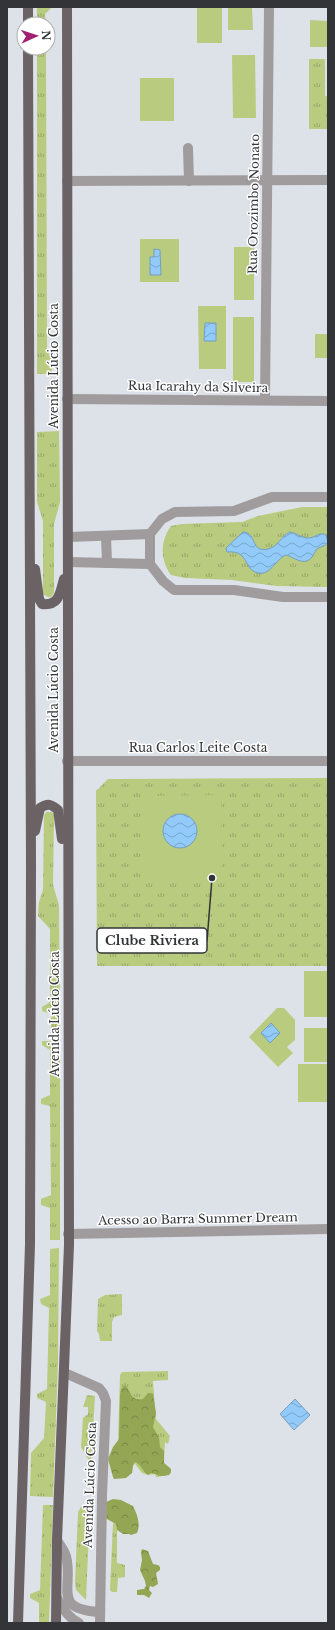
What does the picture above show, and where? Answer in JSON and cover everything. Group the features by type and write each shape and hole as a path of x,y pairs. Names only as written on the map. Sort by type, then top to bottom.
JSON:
{"main road":[{"name":"Avenida Lúcio Costa","path":"56,1623 57,1540 65,1373 68,1234 67,7"},
{"name":"Avenida Lúcio Costa","path":"18,1623 30,1244 28,56"},
{"path":"30,524 39,599 42,604 49,605 54,603 58,598 68,565"},
{"path":"30,866 40,808 46,804 51,804 58,810 67,877"}],"street":[{"name":"Rua Orozimbo Nonato","path":"265,400 269,7"},
{"path":"188,148 189,181"},
{"path":"67,181 328,180"},
{"name":"Rua Icarahy da Silveira","path":"67,399 328,401"},
{"path":"328,497 272,497 234,511 175,512 162,519 150,534 150,564 163,581 174,590 234,590 283,597 328,597"},
{"path":"68,537 150,534"},
{"path":"106,536 107,562"},
{"path":"68,565 107,562 150,564"},
{"name":"Rua Carlos Leite Costa","path":"67,761 328,762"},
{"name":"Acesso ao Barra Summer Dream","path":"68,1234 328,1229"},
{"name":"Avenida Lúcio Costa","path":"65,1373 99,1388 106,1401 99,1612 100,1623"},
{"path":"57,1540 66,1555 68,1594 70,1602 77,1609 99,1612"},
{"path":"57,1598 65,1612 74,1621 79,1623"}],"green space":[{"path":"37,7 52,7 45,14 45,16 37,16"},
{"path":"197,7 222,7 222,43 197,43"},
{"path":"228,7 252,7 253,30 228,30"},
{"path":"310,20 328,21 328,47 310,47"},
{"path":"232,55 255,55 256,118 233,118"},
{"path":"37,56 46,56 47,352 52,356 52,371 49,374 37,374"},
{"path":"309,59 325,59 325,96 328,97 328,129 309,129"},
{"path":"140,78 174,78 174,121 140,121"},
{"path":"140,239 179,239 179,282 140,282"},
{"path":"234,247 254,247 254,300 234,300"},
{"path":"198,306 226,306 226,369 199,369"},
{"path":"233,317 254,317 254,382 233,382"},
{"path":"315,334 328,334 328,358 315,358"},
{"path":"59,431 60,502 54,524 54,593 51,597 48,597 43,594 43,521 37,502 37,432"},
{"path":"302,507 328,507 328,587 277,586 232,580 185,578 171,575 167,569 163,557 163,544 167,532 171,526 182,524 242,522 258,516"},
{"path":"328,778 328,966 97,966 96,791 108,779"},
{"path":"221,795 222,880 144,880 143,796"},
{"path":"46,812 52,812 54,815 53,885 59,905 59,1035 51,1033 51,1014 42,1011 42,1007 50,1002 50,929 38,916 39,902 43,890 44,816"},
{"path":"304,971 328,971 328,1017 304,1017"},
{"path":"277,1008 284,1008 295,1020 295,1040 287,1047 293,1053 278,1067 249,1037"},
{"path":"304,1028 328,1028 328,1062 304,1062"},
{"path":"42,1041 58,1041 60,1044 60,1240 50,1240 50,1208 41,1205 41,1199 51,1195 50,1106 41,1104 41,1099 50,1095 50,1050 42,1045"},
{"path":"298,1064 328,1064 328,1102 298,1102"},
{"path":"59,1248 58,1363 53,1497 30,1496 31,1453 44,1438 46,1402 37,1398 37,1394 47,1389 49,1308 41,1304 40,1299 50,1295 50,1249"},
{"path":"122,1294 122,1315 114,1317 112,1322 112,1341 100,1341 97,1331 98,1299 105,1295"},
{"path":"168,1371 168,1380 153,1381 156,1419 170,1436 168,1444 165,1442 164,1463 171,1469 171,1472 169,1475 156,1477 155,1474 148,1475 142,1473 118,1442 120,1375 122,1372"},
{"path":"125,1385 136,1399 143,1399 148,1393 153,1394 156,1413 153,1427 159,1438 160,1447 164,1451 164,1463 171,1469 169,1475 161,1476 151,1473 148,1475 135,1462 132,1473 126,1478 114,1479 113,1477 108,1459 113,1447 119,1439 120,1395 121,1389"},
{"path":"87,1395 95,1396 91,1464 81,1447 83,1418 88,1414 88,1407 83,1407"},
{"path":"113,1499 121,1500 133,1506 139,1523 137,1533 131,1535 123,1534 117,1530 116,1524 105,1518 106,1502"},
{"path":"43,1505 53,1505 49,1623 39,1623 39,1603 30,1598 30,1594 40,1590"},
{"path":"81,1507 90,1507 86,1600 76,1590 75,1583 78,1512"},
{"path":"113,1523 116,1524 117,1530 117,1563 125,1565 125,1577 118,1578 117,1592 112,1592 110,1590"},
{"path":"142,1549 148,1551 153,1564 160,1567 160,1570 156,1573 158,1584 153,1587 150,1586 149,1590 152,1593 149,1598 144,1595 137,1595 137,1590 144,1589 146,1586 140,1570"}],"water":[{"path":"154,249 160,250 161,275 150,275 150,257 154,257"},
{"path":"205,323 216,323 216,341 204,341"},
{"path":"243,532 250,535 258,548 262,549 271,548 290,532 308,538 319,534 324,534 326,535 328,542 326,545 317,549 309,560 302,561 286,555 266,572 258,573 250,568 243,557 239,554 227,552 226,548"},
{"path":"177,814 183,814 192,819 196,825 196,837 192,843 183,848 177,848 168,843 163,834 163,828 168,819"},
{"path":"271,1023 280,1033 270,1043 261,1033"},
{"path":"295,1399 310,1415 294,1430 280,1414"}],"place":[{"name":"Clube Riviera","path":"212,878"}]}
